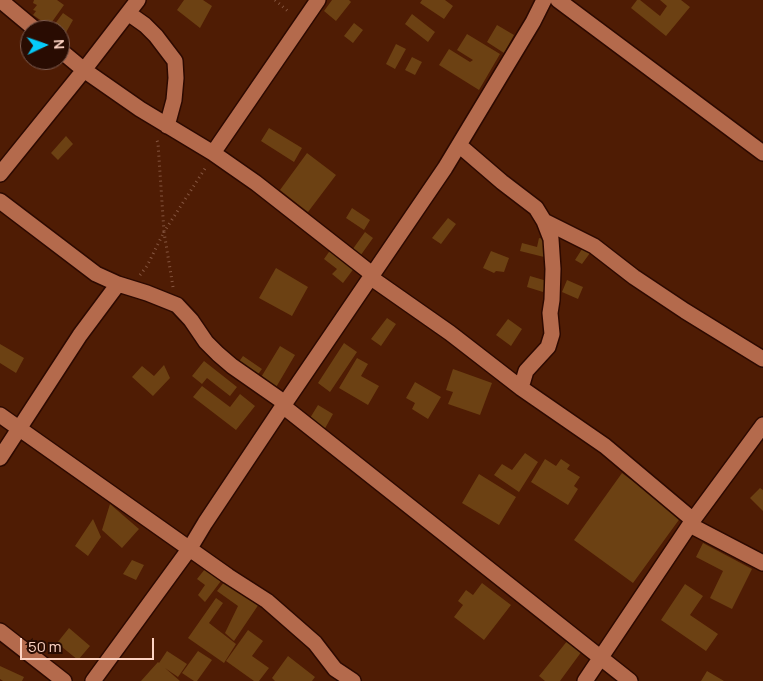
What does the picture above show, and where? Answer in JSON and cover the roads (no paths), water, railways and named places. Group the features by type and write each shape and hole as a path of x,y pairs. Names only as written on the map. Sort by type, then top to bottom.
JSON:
{"street":[{"path":"0,0 24,20"},
{"path":"0,174 138,0"},
{"path":"213,153 318,0"},
{"path":"93,681 190,548 371,275 401,234 459,145 533,22 544,0"},
{"path":"558,0 763,153"},
{"path":"128,14 145,25 175,61 174,100 161,130"},
{"path":"70,58 161,130 213,153 256,183 371,275 521,388 605,446 692,522 763,563"},
{"path":"459,145 536,208 544,221 551,239 552,300 550,313 552,334 548,347 526,371 521,388"},
{"path":"0,201 96,274 176,305 191,320 206,342 232,366 284,405 630,681"},
{"path":"544,221 594,246 685,311 763,359"},
{"path":"0,458 80,335 118,284"},
{"path":"0,416 268,601 315,643 335,670 353,681"},
{"path":"585,681 692,522 763,426"},
{"path":"0,631 64,681"}]}
